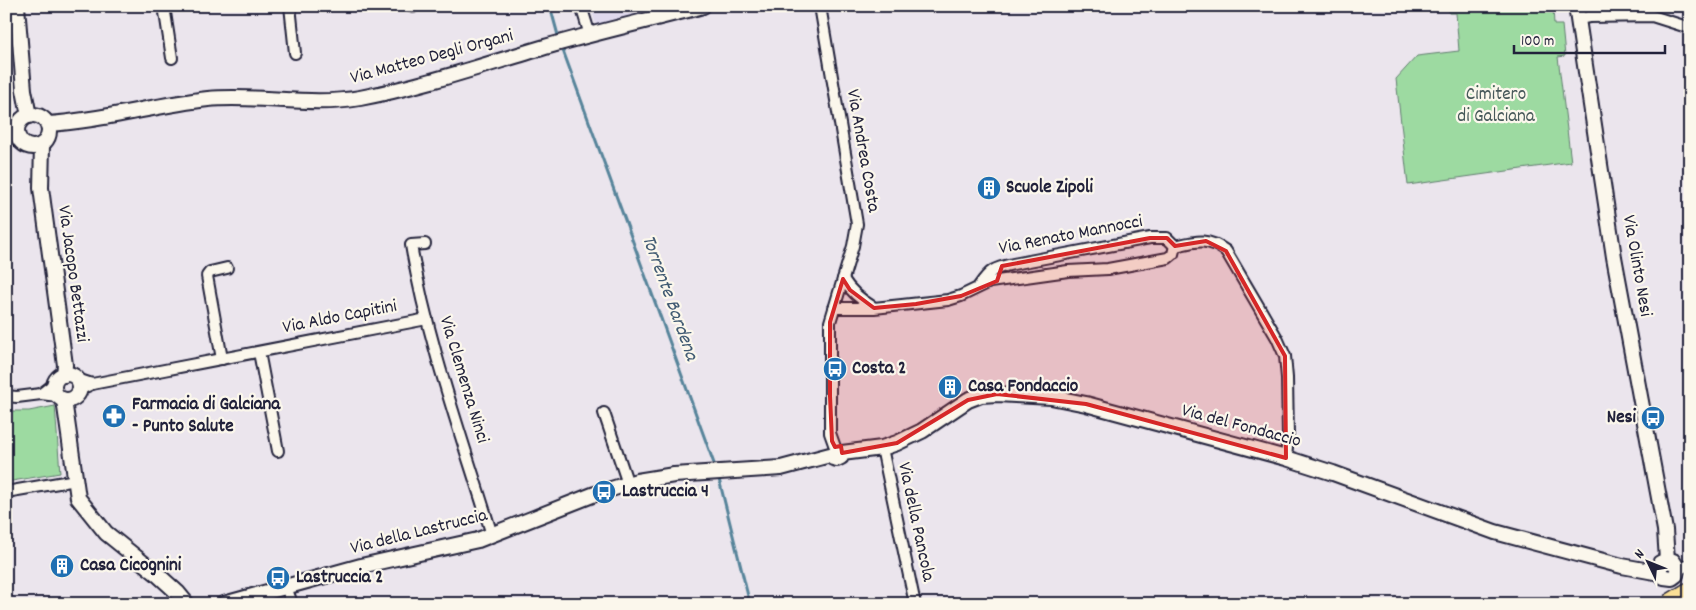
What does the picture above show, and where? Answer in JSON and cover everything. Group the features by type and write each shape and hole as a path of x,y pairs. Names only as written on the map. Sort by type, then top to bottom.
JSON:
{"street":[{"path":"17,6 24,90 29,116"},
{"path":"164,6 172,58"},
{"path":"290,6 295,53"},
{"path":"581,6 590,35"},
{"name":"Via Matteo Degli Organi","path":"48,124 73,123 209,99 240,98 330,101 356,99 422,84 565,41 703,6"},
{"name":"Via Andrea Costa","path":"820,6 857,224 853,246 830,322 830,433 836,452"},
{"path":"1577,12 1589,16 1652,16 1690,28"},
{"name":"Via Olinto Nesi","path":"1577,12 1614,257 1665,530 1668,537 1672,568"},
{"path":"29,116 38,116 48,124 49,133 46,142 36,146 22,143 12,135 24,118 29,116"},
{"name":"Via Jacopo Bettazzi","path":"36,146 32,166 41,188 67,387 78,498 106,533 157,574 187,604"},
{"name":"Via Renato Mannocci","path":"834,308 874,308 948,300 961,296 990,282 1068,271 1108,269 1155,262 1168,258 1175,246 1168,238 1150,238 1002,266 990,271 979,287"},
{"path":"1175,246 1206,241 1226,251 1276,338 1285,356 1287,378 1288,436 1286,458"},
{"name":"Via Clemenza Ninci","path":"425,244 411,246 418,283 427,319 492,535"},
{"path":"1001,281 998,276 1002,266"},
{"path":"222,358 207,276 210,272 227,268"},
{"path":"843,279 850,290 874,308"},
{"name":"Via Aldo Capitini","path":"67,387 92,384 427,319"},
{"path":"259,352 278,451"},
{"path":"6,396 17,397 41,394 67,387"},
{"name":"Via del Fondaccio","path":"708,474 781,468 836,452 882,448 922,431 968,400 981,395 1051,397 1086,404 1286,458 1333,473 1495,532 1632,568 1672,568"},
{"path":"604,413 628,484"},
{"name":"Via della Pancola","path":"882,448 915,604"},
{"name":"Via della Lastruccia","path":"224,604 361,566 446,548 492,535 569,503 628,484 663,476 708,474"},
{"path":"6,492 76,480"},
{"path":"1672,568 1679,597"},
{"path":"286,586 292,604"},
{"path":"191,604 200,604"}],"highlighted area":[{"path":"1150,238 1167,238 1175,246 1206,241 1226,251 1285,356 1286,458 1086,404 997,394 968,400 897,443 842,453 841,446 835,447 832,441 830,322 843,279 850,290 874,308 916,304 961,296 997,281 1002,266"}],"shaded area":[{"path":"591,6 681,6 597,29"}],"green space":[{"name":"Cimitero di Galciana","path":"1448,6 1553,6 1554,25 1562,25 1565,56 1558,57 1571,162 1408,185 1396,79 1417,56 1459,51 1456,13 1449,13"},
{"path":"55,406 60,473 6,482 6,411 29,411"}],"waterway":[{"name":"Torrente Bardena","path":"550,6 559,39"},
{"name":"Torrente Bardena","path":"561,45 716,469"},
{"name":"Torrente Bardena","path":"718,475 750,604"}],"place":[{"name":"Scuole Zipoli","path":"989,188"},
{"name":"Costa 2","path":"835,369"},
{"name":"Casa Fondaccio","path":"950,387"},
{"name":"Farmacia di Galciana - Punto Salute","path":"114,416"},
{"name":"Nesi","path":"1653,418"},
{"name":"Lastruccia 4","path":"604,492"},
{"name":"Casa Cicognini","path":"62,566"},
{"name":"Lastruccia 2","path":"278,578"}]}
